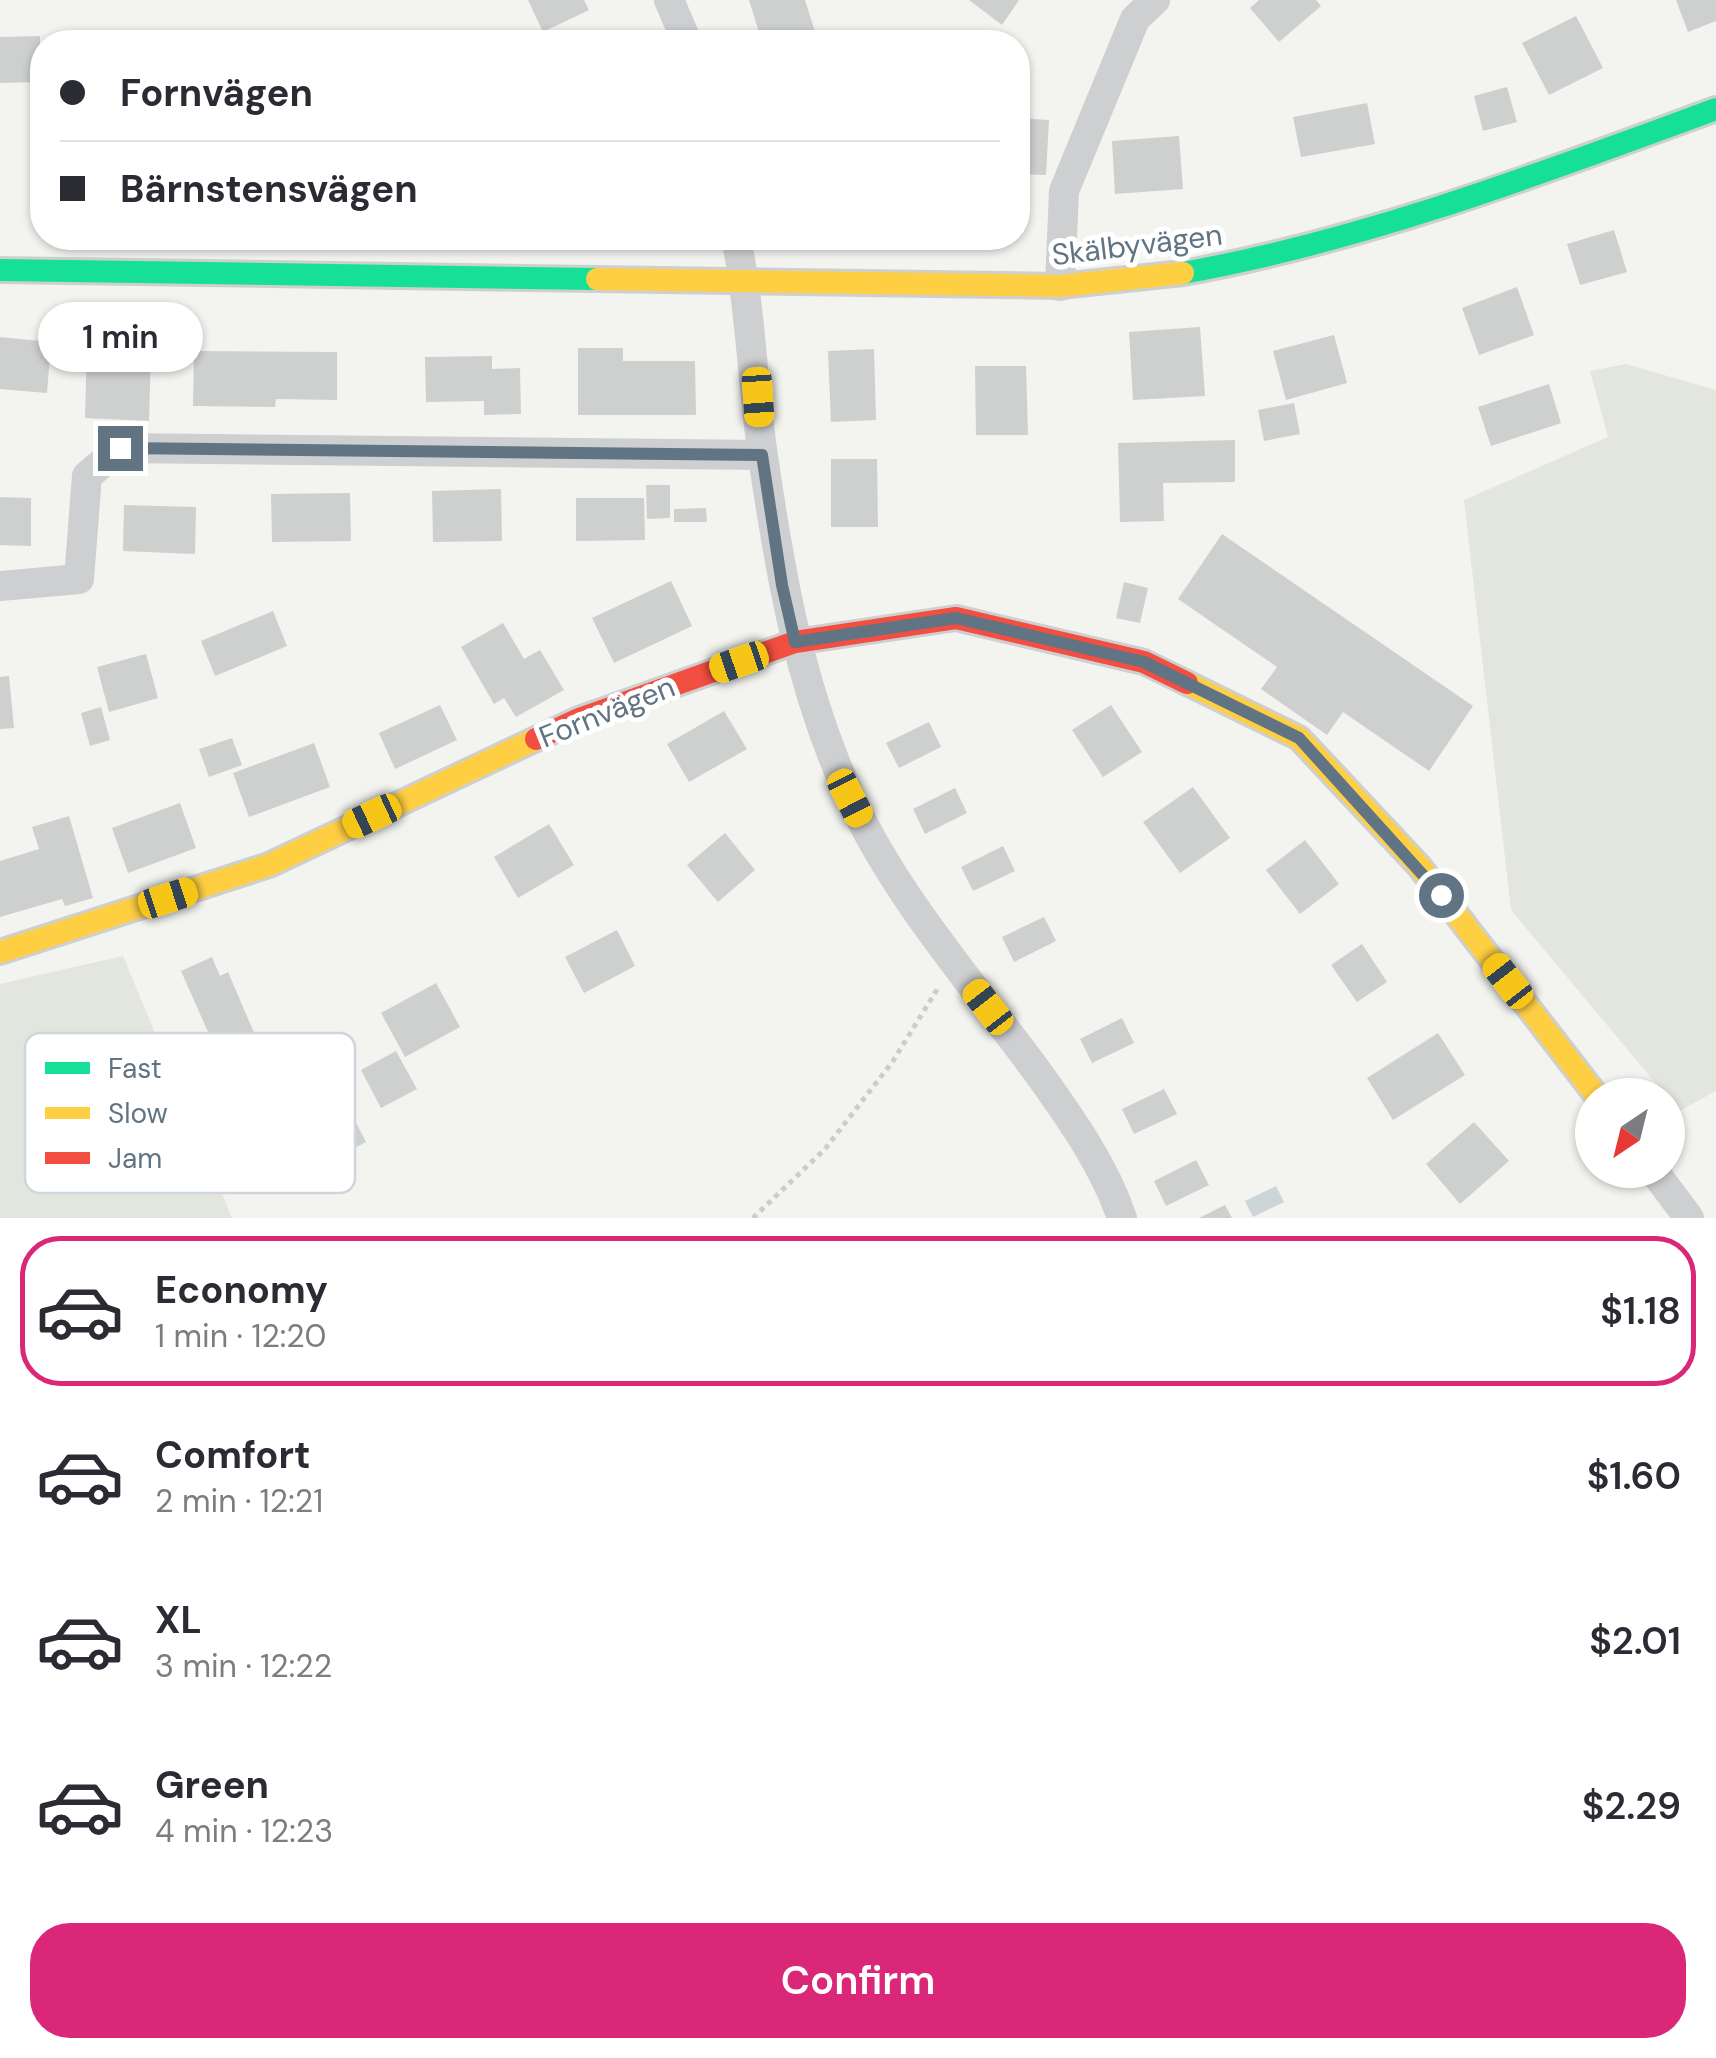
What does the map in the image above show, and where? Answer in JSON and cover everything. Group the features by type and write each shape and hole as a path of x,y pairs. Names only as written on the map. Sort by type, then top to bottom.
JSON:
{"street":[{"path":"670,0 683,30"},
{"path":"1060,286 1064,191 1135,18 1154,0"},
{"name":"Skälbyvägen","path":"0,270 746,285 1060,286 1161,277 1288,254 1542,172 1716,109"},
{"path":"739,250 746,285 762,455 782,585 795,642 826,736 876,849 1090,1150 1122,1218"},
{"path":"0,586 79,579 88,476 120,448 762,455"},
{"name":"Fornvägen","path":"0,952 269,865 579,719 795,642 956,618 1144,662 1299,738 1419,866 1583,1078"},
{"path":"1666,1188 1689,1218"}],"path":[{"path":"753,1218 825,1150 892,1061 942,981"}],"shaded area":[{"path":"1626,364 1716,390 1716,1091 1685,1108 1685,1078 1651,1078 1511,910 1464,500 1608,437 1590,371"},
{"path":"123,956 155,1033 25,1033 25,1193 222,1193 232,1218 0,1218 0,984"},
{"path":"1276,1186 1284,1202 1253,1217 1245,1201"}],"building":[{"path":"528,0 584,0 589,10 542,30"},
{"path":"749,0 805,0 814,30 758,30"},
{"path":"969,0 1019,0 1002,25"},
{"path":"1259,0 1316,0 1321,6 1279,42 1250,8"},
{"path":"1676,0 1716,0 1716,21 1688,32"},
{"path":"1576,16 1603,68 1549,95 1522,43"},
{"path":"30,36 30,82 0,83 0,37"},
{"path":"1507,87 1517,122 1483,131 1474,96"},
{"path":"1367,103 1375,144 1301,157 1293,117"},
{"path":"1030,119 1049,120 1046,175 1030,174"},
{"path":"1179,136 1183,189 1115,194 1112,141"},
{"path":"1614,230 1627,272 1580,285 1567,244"},
{"path":"1517,287 1534,335 1479,355 1462,308"},
{"path":"1200,327 1205,396 1133,400 1129,332"},
{"path":"1334,335 1347,383 1286,400 1273,351"},
{"path":"0,337 51,342 47,393 0,389"},
{"path":"87,347 151,349 149,421 85,418"},
{"path":"578,348 623,348 623,361 695,361 696,415 578,415"},
{"path":"874,349 876,420 831,422 828,351"},
{"path":"194,351 337,352 337,400 276,399 275,407 193,406"},
{"path":"492,356 492,369 520,368 521,414 484,415 484,401 426,402 425,357"},
{"path":"975,366 1026,366 1028,435 976,435"},
{"path":"1549,384 1561,423 1491,446 1478,407"},
{"path":"1294,403 1300,434 1264,441 1258,410"},
{"path":"1235,440 1235,482 1163,483 1164,521 1120,522 1118,443"},
{"path":"831,459 877,459 878,527 831,527"},
{"path":"646,485 670,485 670,518 647,519"},
{"path":"501,489 502,541 433,542 432,491"},
{"path":"350,493 351,541 272,542 271,494"},
{"path":"0,497 31,498 31,546 0,545"},
{"path":"576,498 644,498 645,540 576,541"},
{"path":"124,505 196,507 195,554 123,551"},
{"path":"706,508 707,522 674,522 674,509"},
{"path":"1222,534 1473,706 1429,771 1343,712 1327,735 1261,689 1277,667 1178,599"},
{"path":"671,581 692,626 614,663 592,618"},
{"path":"1124,582 1148,588 1140,623 1116,618"},
{"path":"273,611 287,646 215,676 201,641"},
{"path":"503,623 524,659 540,650 564,690 516,717 504,698 494,704 461,647"},
{"path":"146,654 158,698 109,712 97,667"},
{"path":"9,676 14,728 0,729 0,677"},
{"path":"440,705 457,740 395,769 379,733"},
{"path":"1111,705 1142,752 1103,777 1072,730"},
{"path":"101,707 110,740 90,746 81,713"},
{"path":"724,711 747,749 689,782 667,744"},
{"path":"929,722 941,747 899,768 886,743"},
{"path":"232,738 242,765 209,777 199,749"},
{"path":"314,743 330,787 249,817 233,773"},
{"path":"1193,787 1230,838 1180,873 1143,822"},
{"path":"955,788 967,813 925,834 913,809"},
{"path":"180,803 196,848 128,873 112,828"},
{"path":"69,816 93,898 65,906 62,899 0,917 0,861 39,849 32,827"},
{"path":"549,824 574,865 518,898 494,857"},
{"path":"725,833 755,870 718,902 687,865"},
{"path":"1305,840 1339,884 1300,914 1266,870"},
{"path":"1003,846 1015,871 973,891 961,867"},
{"path":"1044,917 1056,941 1014,962 1002,937"},
{"path":"617,930 635,966 584,993 565,957"},
{"path":"1362,944 1387,982 1357,1002 1331,965"},
{"path":"212,957 220,976 228,972 254,1033 208,1033 181,971"},
{"path":"436,983 460,1027 405,1057 381,1013"},
{"path":"1122,1018 1134,1043 1092,1063 1080,1039"},
{"path":"1438,1033 1465,1075 1393,1120 1367,1078"},
{"path":"396,1051 417,1089 381,1108 361,1070"},
{"path":"1164,1089 1177,1114 1134,1134 1122,1109"},
{"path":"355,1121 366,1142 355,1148"},
{"path":"1474,1122 1509,1161 1460,1204 1426,1164"},
{"path":"1196,1160 1209,1185 1166,1206 1154,1181"},
{"path":"1225,1205 1232,1218 1199,1218"}],"traffic: fast":[{"path":"1183,273 1319,242 1453,203 1716,109"},
{"path":"0,270 597,279"}],"traffic: slow":[{"path":"597,279 1060,286 1183,273"},
{"path":"1187,683 1299,738 1419,866 1583,1078"},
{"path":"0,952 269,865 536,739"}],"traffic: jam":[{"path":"536,739 579,719 795,642 956,618 1144,662 1187,683"}],"route":[{"path":"120,448 762,455 795,642 956,618 1144,662 1299,738 1419,866 1441,895"}]}
